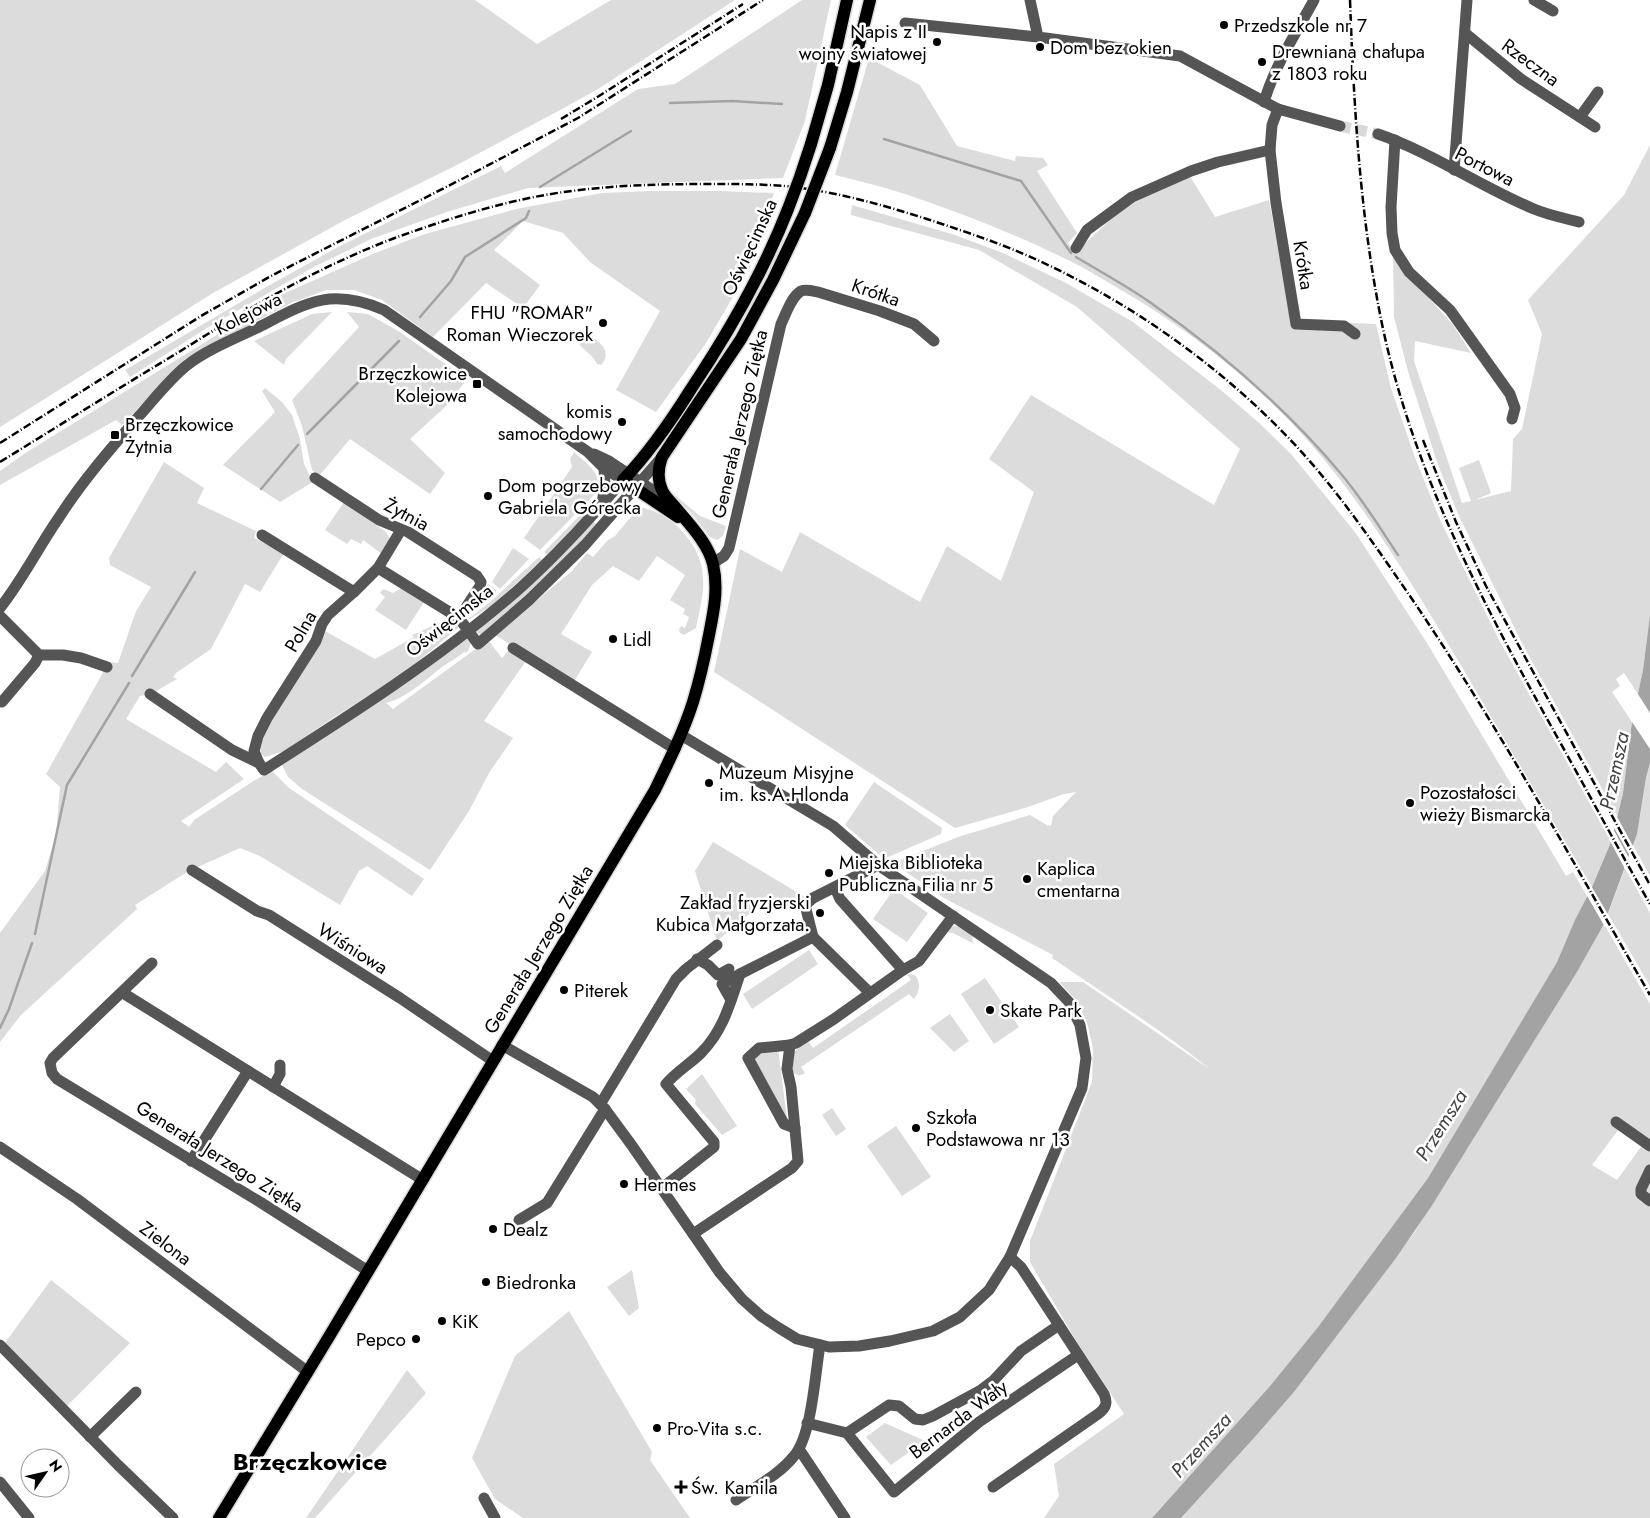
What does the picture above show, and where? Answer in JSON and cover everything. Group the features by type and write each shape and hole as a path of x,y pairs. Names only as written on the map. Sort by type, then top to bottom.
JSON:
{"main road":[{"name":"Oświęcimska","path":"626,477 673,417 714,354 760,273 788,208 811,144 828,85 847,0"},
{"name":"Oświęcimska","path":"662,492 658,473 662,457 745,332 773,280 805,213 830,148 847,92 870,0"},
{"path":"626,477 678,517 688,521"},
{"path":"662,492 688,521"},
{"name":"Generała Jerzego Ziętka","path":"219,1518 655,790 675,749 693,703 702,667 714,612 716,582 713,563 703,543 688,521"}],"street":[{"path":"1030,0 1038,37"},
{"path":"1264,102 1270,81 1314,0"},
{"path":"1454,170 1467,0"},
{"path":"1534,0 1553,12"},
{"path":"905,23 1038,37 1180,56 1278,109 1340,126"},
{"name":"Rzeczna","path":"1465,33 1521,79 1596,127"},
{"path":"1580,117 1598,92"},
{"path":"1076,248 1087,230 1132,197 1191,171 1218,162 1270,150 1272,125 1278,109"},
{"name":"Portowa","path":"1378,134 1395,140 1536,210 1579,222"},
{"path":"1395,140 1392,207 1392,234 1395,250 1409,272 1450,310 1510,394 1515,408 1512,419"},
{"name":"Krótka","path":"1270,150 1276,203 1296,324 1344,326 1355,334"},
{"name":"Krótka","path":"801,291 818,292 880,311 914,324 934,341"},
{"name":"Generała Jerzego Ziętka","path":"713,563 724,556 729,548 781,324 792,301 801,291"},
{"name":"Kolejowa","path":"0,608 25,574 60,516 87,479 169,382 194,360 292,310 312,302 340,298 368,303 384,310 588,452 604,468 626,477"},
{"name":"Kolejowa","path":"588,452 609,461 626,477"},
{"name":"Oświęcimska","path":"468,630 478,644 529,600 585,545 662,457"},
{"path":"602,505 605,486 604,468"},
{"name":"Oświęcimska","path":"262,766 277,762 399,682 468,630 519,588 575,534 626,477"},
{"name":"Żytnia","path":"314,478 379,520 408,532 474,574 481,582 479,588 459,618"},
{"path":"638,485 662,492"},
{"name":"Polna","path":"262,766 254,750 258,736 267,718 316,641 322,624 328,615 378,568 400,530"},
{"path":"262,536 354,592"},
{"path":"378,568 459,618 468,630"},
{"path":"0,616 39,655 63,655 81,658 107,667"},
{"path":"513,648 675,749"},
{"path":"2,702 35,663 39,655"},
{"path":"150,694 232,750 262,766"},
{"path":"502,1045 593,1096 603,1106 662,1188 720,1273 761,1316 798,1338 820,1346 859,1346 933,1331 960,1317 989,1290 1010,1257 1082,1088 1086,1058 1084,1040 1076,1013 1056,987 878,865 833,826 681,735"},
{"path":"870,993 813,937 805,905 813,898 878,865"},
{"name":"Wiśniowa","path":"192,870 257,911 269,915 392,993 493,1061"},
{"path":"835,888 840,899 903,970"},
{"path":"795,1128 784,1124 748,1058 759,1048 796,1043 919,961 953,916"},
{"path":"662,1188 714,1147 714,1142 666,1084 700,1055 714,1040 724,1021 740,974 813,937"},
{"path":"520,1220 547,1203 676,979 717,945"},
{"path":"697,960 708,965 718,975 728,969"},
{"path":"152,963 125,994 423,1180"},
{"name":"Generała Jerzego Ziętka","path":"125,994 53,1058 50,1063 52,1073 57,1078 260,1202 368,1271"},
{"path":"692,1234 792,1168 798,1161 791,1087 787,1069 790,1045"},
{"path":"273,1087 280,1074 280,1065"},
{"path":"191,1161 248,1071"},
{"path":"1616,1122 1650,1146"},
{"name":"Zielona","path":"0,1147 77,1199 308,1372"},
{"path":"1650,1170 1641,1189 1641,1194 1650,1201"},
{"path":"994,1487 1104,1409 1106,1399 1021,1267 1010,1257"},
{"name":"Bernarda Wały","path":"1059,1325 1021,1351 993,1381 981,1390 933,1416 923,1420 916,1419 899,1406 889,1405 847,1433 894,1492 979,1422 1078,1355"},
{"path":"0,1345 173,1518"},
{"path":"736,1500 778,1471 795,1456 804,1437 820,1346"},
{"path":"90,1437 136,1392"},
{"path":"807,1423 847,1433"},
{"path":"799,1448 845,1518"},
{"path":"0,1482 29,1518"},
{"path":"484,1498 495,1518"}],"shaded area":[{"path":"0,0 475,0 537,44 611,0 735,0 598,89 455,166 345,220 213,293 0,427"},
{"path":"802,0 831,0 805,121 783,178 528,188 447,212 371,239 314,267 207,328 130,377 125,370 338,247 501,166 505,173 638,89 675,84"},
{"path":"869,58 920,85 957,146 1015,161 1016,156 1043,158 1048,165 1037,171 1077,233 1068,243 1075,253 1112,218 1146,194 1188,175 1215,217 1269,200 1293,330 1301,321 1376,324 1391,388 1414,455 1441,522 1498,638 1611,842 1592,887 1462,667 1391,552 1332,469 1267,398 1219,357 1169,320 1143,303 1054,253 950,210 899,192 835,175"},
{"path":"1650,145 1650,615 1638,694 1624,673 1616,679 1620,686 1612,692 1632,722 1623,793 1617,816 1522,643 1458,514 1438,465 1409,375 1394,317 1393,255 1396,261 1453,325 1471,353 1415,341 1414,361 1462,503 1471,501 1459,468 1479,460 1491,493 1475,500 1511,491 1513,439 1522,429 1542,334 1528,300 1624,195"},
{"path":"650,191 774,193 770,204 778,207 748,271 706,343 656,412 616,390 660,311 590,262 563,233 523,221 494,250 540,285 523,308 486,283 433,337 382,300 354,290 326,290 291,303 185,359 122,425 116,420 0,485 0,471 27,452 283,294 375,253 425,234 516,209 602,193"},
{"path":"852,205 955,235 1003,253 1066,283 1133,322 1222,391 1258,422 1291,454 1355,532 1427,643 1566,876 1573,872 1587,896 1557,962 1428,1178 1318,1327 1270,1386 1152,1518 1044,1518 1059,1496 1054,1464 1124,1414 1075,1339 1030,1262 1030,1241 1092,1082 1093,1049 1087,1022 1075,999 1059,982 1083,982 1211,1070 1153,1026 1052,958 1053,955 944,898 893,863 958,837 1030,815 1051,826 1053,816 1076,792 1064,794 1028,807 955,828 714,672 740,549 782,572 800,532 920,602 947,546 1001,581 1034,492 989,459 1031,395 1214,505 1240,449 1077,307 979,250 851,215"},
{"path":"332,312 286,359 284,365 254,341 312,314"},
{"path":"347,312 368,314 400,332 462,376 464,383 445,407 410,439 445,473 430,494 350,439 319,476 312,470 302,426 292,400 359,327"},
{"path":"585,333 599,342 605,350 605,360 601,365 597,364 578,342 580,336"},
{"path":"265,388 282,402 292,415 300,439 304,464 313,482 280,502 223,465 275,412 262,391"},
{"path":"574,452 594,471 598,483 597,489 593,496 540,550 524,538 572,467 570,459"},
{"path":"164,462 204,488 197,503 256,531 254,538 284,553 260,592 245,584 211,649 176,673 173,677 177,679 151,694 140,696 126,719 216,772 226,762 244,779 181,821 189,827 194,820 272,771 289,788 424,879 412,896 367,866 359,871 340,905 260,856 240,848 187,872 135,905 137,909 21,1015 0,1042 0,933 45,871 56,835 60,787 46,774 109,662 118,663 136,611 151,587 110,565 109,558"},
{"path":"670,491 700,516 726,526 723,536 717,540 710,537 693,515"},
{"path":"599,496 596,504 546,554 544,552"},
{"path":"344,502 386,532 390,539 382,554 363,540 361,544 351,539 347,544 325,530"},
{"path":"639,507 651,510 673,523 683,532 698,554 702,566 703,585 696,628 684,635 680,633 681,626 685,628 689,617 683,614 685,609 670,600 685,575 657,556 639,581 613,566 592,585 561,634 592,652 573,683 495,635 572,571 587,553 593,557 608,540 615,536"},
{"path":"593,522 596,524 584,539 541,582 480,635 476,632"},
{"path":"513,548 529,559 500,589 492,582"},
{"path":"539,557 542,560 490,607 466,621 490,602"},
{"path":"488,584 496,592 465,617 475,599"},
{"path":"402,588 426,599 406,630 375,610 385,597 380,593 383,589 393,593"},
{"path":"1650,615 1650,763 1637,834 1604,924 1577,972 1431,1207 1396,1258 1294,1392 1181,1518 1152,1518 1270,1386 1318,1327 1428,1178 1557,962 1611,842 1623,793 1632,722 1643,670"},
{"path":"437,624 443,630 449,631 458,625 460,626 403,674 285,751 265,757 261,754 260,746 270,719 325,631 375,659 414,637 412,635"},
{"path":"467,638 471,643 468,651 465,653 465,651 445,665 408,693 386,703 393,709 488,640 502,658 508,651 526,661 484,721 513,738 489,773 469,811 430,870 302,789 288,777 282,765"},
{"path":"1650,763 1650,876 1633,845"},
{"path":"874,782 942,828 941,834 886,858 881,856 845,825"},
{"path":"713,842 805,897 804,902 755,909 717,941 695,871"},
{"path":"1625,868 1650,913 1650,986 1608,914"},
{"path":"894,889 928,913 907,942 873,919"},
{"path":"1604,924 1650,1004 1650,1518 1181,1518 1294,1392 1414,1233 1577,972","holes":["1619,1129 1643,1144 1617,1180 1592,1165"]},
{"path":"955,926 973,935 972,940 974,944 953,933 947,932 951,927"},
{"path":"809,950 818,964 752,1009 743,994"},
{"path":"907,974 915,975 919,984 918,993 914,999 909,994 801,1067 804,1074 798,1075 793,1072 792,1057 798,1048 808,1041 813,1048 911,980"},
{"name":"Skate Park","path":"985,978 1019,1027 994,1044 961,994"},
{"path":"950,1014 969,1041 954,1052 930,1028"},
{"path":"778,1049 787,1118 754,1058 757,1054"},
{"path":"702,1074 737,1126 722,1135 695,1104 696,1100 686,1089"},
{"path":"832,1108 846,1129 836,1136 822,1115"},
{"path":"896,1126 931,1177 902,1196 867,1146"},
{"path":"632,1270 639,1308 629,1316 607,1287"},
{"path":"51,1280 130,1343 67,1406 4,1344"},
{"path":"569,1311 652,1452 650,1460 690,1518 523,1518 495,1499 472,1458 515,1356"},
{"path":"407,1370 426,1393 315,1518 306,1518"},
{"path":"885,1423 925,1441 891,1465 866,1437"}],"pier":[{"path":"1636,691 1650,713 1650,749 1630,719"},
{"path":"1615,813 1634,848 1631,858 1612,824"},
{"path":"1612,827 1630,860 1626,871 1609,839"},
{"path":"1590,884 1609,916 1605,927 1586,894"}],"waterway":[{"path":"670,103 732,101 782,104"},
{"path":"540,187 631,131"},
{"path":"884,139 1021,181 1071,253"},
{"path":"420,317 451,281 465,257 526,218 529,211"},
{"path":"1076,257 1151,303 1252,382 1321,450 1364,504 1398,555"},
{"path":"307,434 399,341"},
{"path":"261,489 298,445"},
{"path":"132,676 195,572"},
{"path":"35,934 67,785 129,683"},
{"path":"0,1028 9,1009 32,943"}],"tunnel":[{"path":"1340,126 1378,134"}],"railway":[{"path":"0,443 201,316 271,276 578,118 763,0"},
{"path":"1350,0 1359,163 1368,244 1382,324 1411,430 1430,481 1474,581 1551,726 1650,904"},
{"path":"561,119 743,4"},
{"path":"0,462 230,320 309,276 392,239 455,217 499,205 542,195 637,185 757,184 802,188 838,195 874,203 927,219 1026,255 1101,292 1137,314 1206,363 1269,418 1298,448 1358,522 1444,647 1534,795 1650,995"},
{"path":"1423,440 1456,522 1486,586 1650,885"}],"place":[{"name":"Przedszkole nr 7","path":"1224,25"},
{"name":"Napis z II wojny światowej","path":"937,42"},
{"name":"Dom bez okien","path":"1040,47"},
{"name":"Drewniana chałupa z 1803 roku","path":"1262,62"},
{"name":"FHU \"ROMAR\" Roman Wieczorek","path":"603,323"},
{"name":"Brzęczkowice Kolejowa","path":"477,384"},
{"name":"komis samochodowy","path":"622,422"},
{"name":"Brzęczkowice Żytnia","path":"115,435"},
{"name":"Dom pogrzebowy Gabriela Górecka","path":"488,496"},
{"name":"Lidl","path":"613,639"},
{"name":"Muzeum Misyjne im. ks.A.Hlonda","path":"709,783"},
{"name":"Pozostałości wieży Bismarcka","path":"1410,803"},
{"name":"Miejska Biblioteka Publiczna Filia nr 5","path":"829,873"},
{"name":"Kaplica cmentarna","path":"1027,879"},
{"name":"Zakład fryzjerski Kubica Małgorzata.","path":"820,913"},
{"name":"Piterek","path":"564,990"},
{"name":"Skate Park","path":"990,1010"},
{"name":"Szkoła Podstawowa nr 13","path":"916,1128"},
{"name":"Hermes","path":"624,1184"},
{"name":"Dealz","path":"493,1229"},
{"name":"Biedronka","path":"486,1282"},
{"name":"KiK","path":"442,1321"},
{"name":"Pepco","path":"416,1339"},
{"name":"Pro-Vita s.c.","path":"657,1428"},
{"name":"Św. Kamila","path":"681,1487"}],"district":[{"name":"Brzęczkowice","path":"310,1462"}],"water label":[{"name":"Przemsza","path":"1614,771"},
{"name":"Przemsza","path":"1441,1125"},
{"name":"Przemsza","path":"1201,1445"}]}
